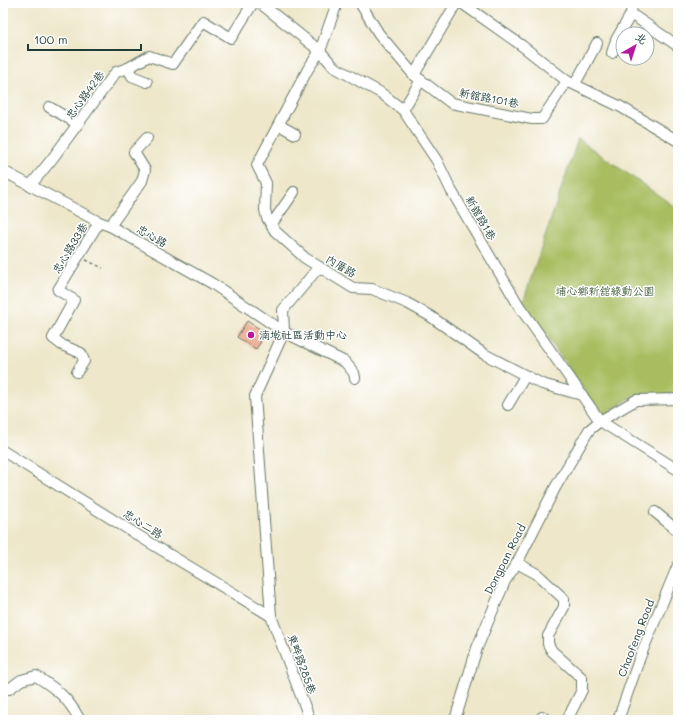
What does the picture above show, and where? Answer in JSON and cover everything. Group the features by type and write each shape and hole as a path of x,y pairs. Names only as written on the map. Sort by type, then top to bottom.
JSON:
{"street":[{"name":"忠心路42巷","path":"30,186 116,72 128,68 149,56 173,64 204,22 231,38 253,3"},
{"name":"新舘路1巷","path":"260,3 320,51 334,67 381,93 403,110 437,161 451,190 519,306 600,421"},
{"name":"內厝路","path":"337,3 320,51 308,69 257,165 266,183 265,210 271,225 286,242 319,267 353,288 372,289 407,303 430,316 484,354 525,376 542,384 582,395"},
{"name":"新舘路101巷","path":"360,3 379,34 417,78 451,103 532,119 542,119 571,83"},
{"path":"612,53 616,40 631,14 632,3"},
{"path":"403,110 417,78 458,6 522,45 571,83 621,107 678,141"},
{"path":"631,14 678,46"},
{"path":"571,83 597,43"},
{"path":"128,68 132,76 147,82"},
{"path":"49,107 78,124"},
{"path":"279,125 294,134"},
{"path":"110,226 142,181 145,170 134,152 147,138"},
{"name":"忠心路","path":"3,171 99,222 110,226 213,284 284,332 345,362 354,373 355,378"},
{"path":"271,225 294,192"},
{"name":"忠心路33巷","path":"77,372 84,361 81,353 62,345 53,338 74,300 58,290 99,222"},
{"path":"284,332 283,310 319,267"},
{"name":"東畔路285巷","path":"284,332 255,396 271,616 310,720"},
{"path":"508,405 525,376"},
{"name":"Dongpan Road","path":"456,720 476,648 505,581 517,563 555,488 589,430 600,421 636,400 678,399"},
{"path":"600,421 678,470"},
{"name":"忠心二路","path":"3,451 271,616"},
{"path":"655,512 678,531"},
{"path":"517,563 537,574 564,599 564,607 548,636 548,644 552,651 582,678 582,690 567,720"},
{"name":"Chaofeng Road","path":"618,720 640,657 678,565"},
{"path":"3,688 9,689 21,680 36,676 54,688 70,702 80,720"}],"path":[{"path":"79,257 103,268"}],"green space":[{"name":"埔心鄉新舘綠動公園","path":"578,139 678,209 678,395 636,394 602,416 523,302"}],"building":[{"name":"湳墘社區活動中心","path":"247,321 266,333 256,349 237,337"}],"place":[{"name":"湳墘社區活動中心","path":"251,335"}]}
